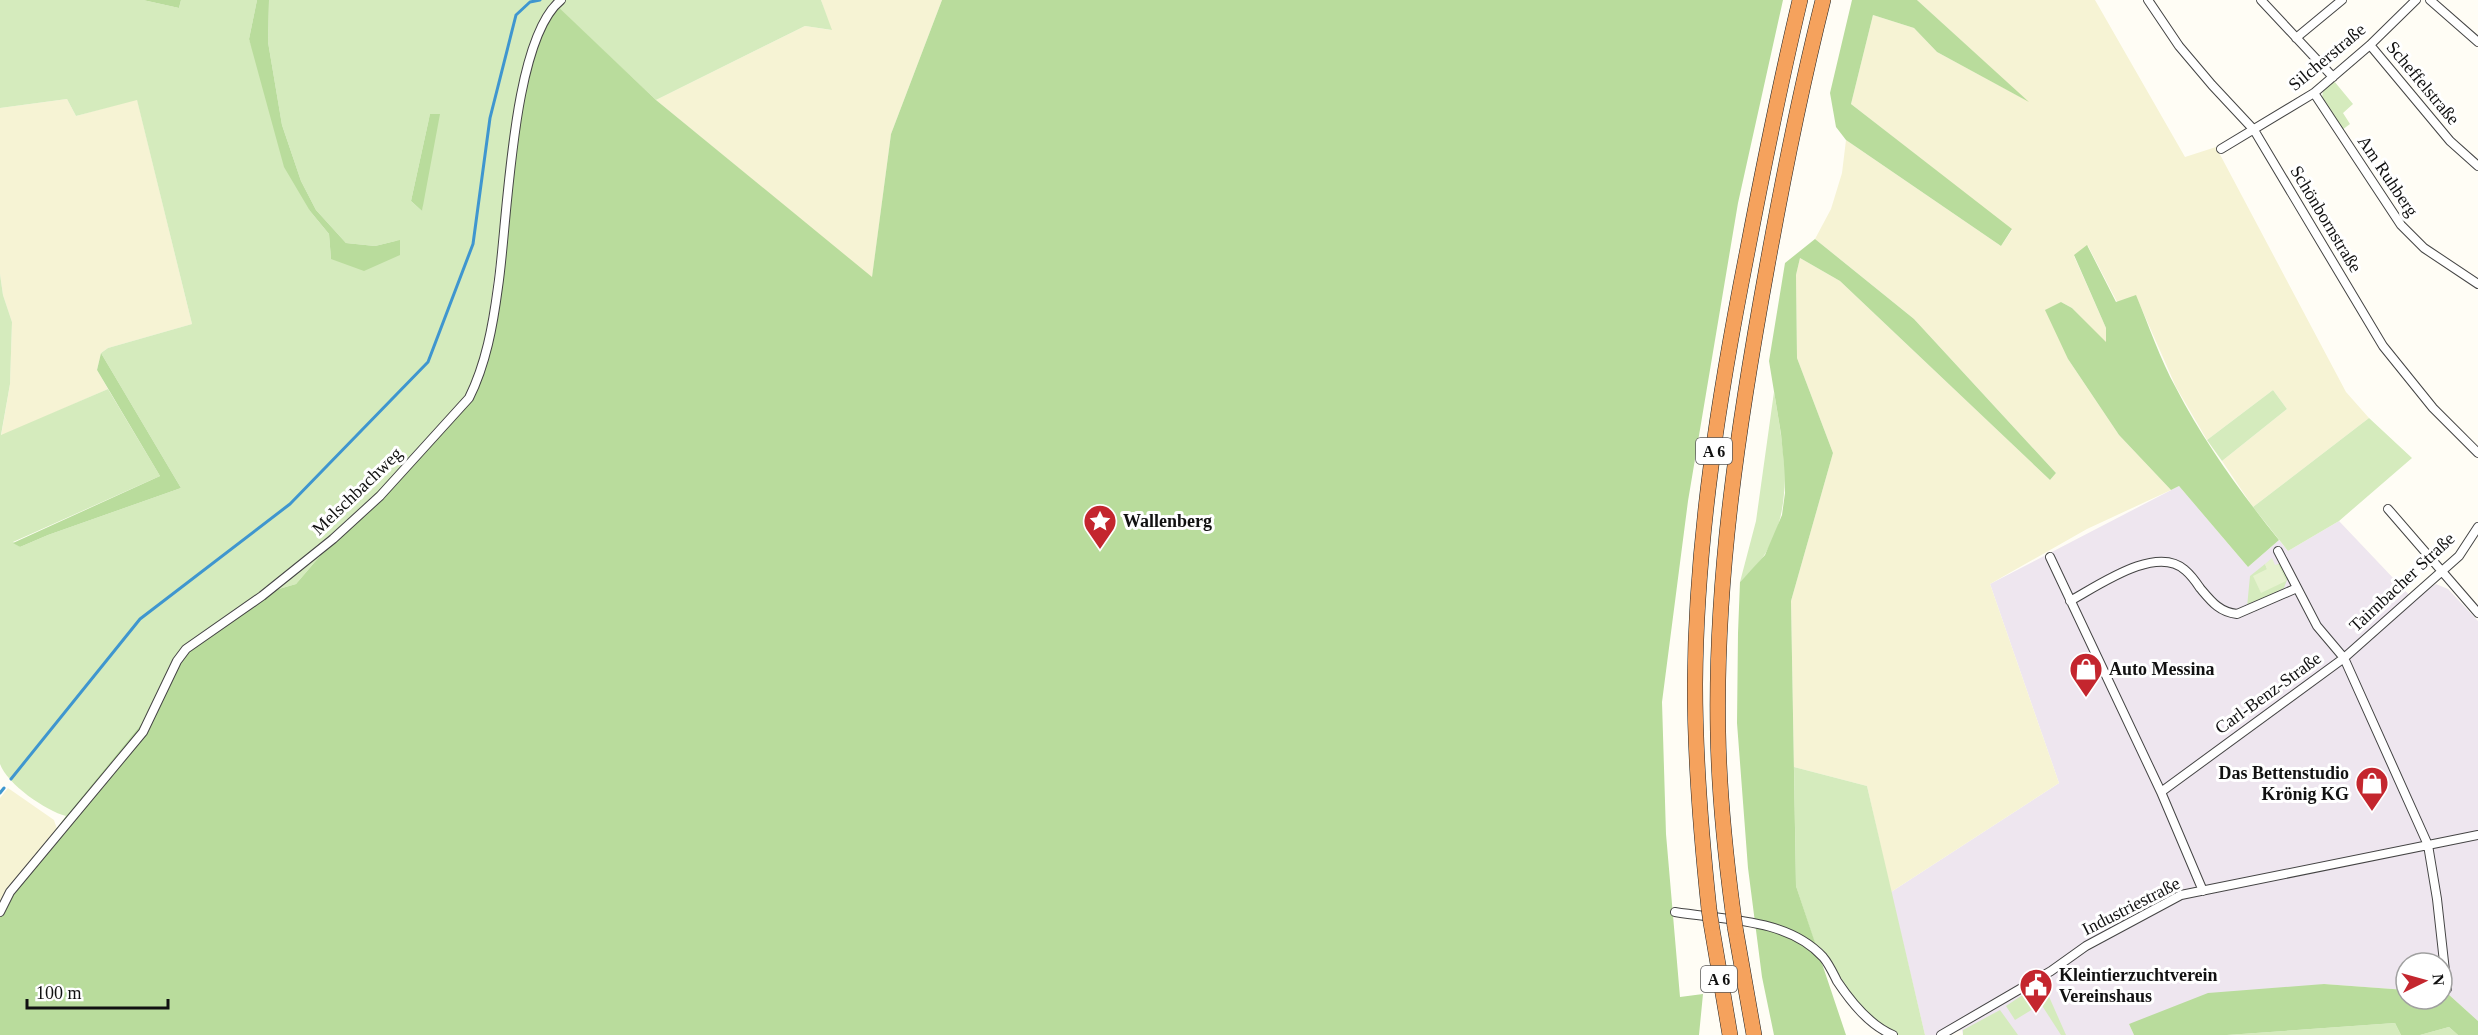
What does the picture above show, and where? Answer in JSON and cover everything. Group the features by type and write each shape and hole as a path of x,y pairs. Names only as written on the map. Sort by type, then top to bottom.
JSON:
{"highway":[{"name":"A 6","path":"1730,1035 1710,916 1702,845 1696,733 1696,651 1703,550 1714,449 1729,349 1758,197 1800,0"},
{"name":"A 6","path":"1754,1035 1734,919 1725,841 1718,733 1722,589 1727,524 1759,311 1779,200 1823,0"}],"street":[{"name":"Melschbachweg","path":"0,912 10,892 143,732 177,661 186,650 262,596 333,539 380,496 469,398 477,382 484,357 499,286 514,136 530,55 543,22 561,0"},
{"name":"Schönbornstraße","path":"2148,0 2179,46 2254,130 2383,346 2433,408 2478,453"},
{"path":"2261,0 2333,77"},
{"path":"2296,38 2342,0"},
{"name":"Silcherstraße","path":"2221,149 2314,93 2370,45 2416,0"},
{"path":"2430,0 2477,39"},
{"name":"Scheffelstraße","path":"2370,45 2450,141 2478,166"},
{"name":"Am Ruhberg","path":"2314,93 2400,225 2424,248 2478,285"},
{"path":"2388,509 2478,613"},
{"name":"Tairnbacher Straße","path":"2344,658 2459,556 2478,527"},
{"path":"2278,551 2317,626 2344,658"},
{"path":"2050,557 2161,792 2203,891"},
{"path":"2070,601 2143,563 2169,562 2184,569 2217,608 2229,613 2237,614 2297,588"},
{"name":"Carl-Benz-Straße","path":"2161,792 2344,658 2428,845"},
{"name":"Industriestraße","path":"1941,1035 2051,971 2086,946 2181,895 2478,835"},
{"path":"2428,845 2443,951"},
{"path":"1675,912 1765,925 1793,935 1810,945 1824,959 1839,983 1866,1017 1879,1028 1893,1035"}],"shaded area":[{"path":"821,0 942,0 891,134 872,278 656,100 805,26 831,30"},
{"path":"1917,0 2095,0 2185,157 2216,147 2346,392 2369,418 2253,507 2222,461 2287,409 2273,390 2207,440 2176,387 2136,296 2117,302 2088,246 2074,256 2106,328 2106,343 2072,308 2061,302 2068,359 2119,435 2171,490 2087,529 1990,584 2059,783 1891,892 1867,786 1794,767 1791,601 1833,453 1797,358 1796,275 1800,258 1840,281 2050,480 2056,473 1914,319 1815,239 1831,209 1842,173 1846,140 2001,246 2012,230 1851,104 1873,15 1914,28 1937,52 2026,100"},
{"path":"67,99 76,116 137,99 192,324 108,348 101,353 97,370 108,389 1,436 10,384 12,322 3,295 0,274 0,108"},
{"path":"2179,486 2248,567 2279,540 2288,551 2339,521 2414,600 2436,584 2448,589 2478,621 2478,1021 2454,999 2454,951 2394,951 2394,989 2324,984 2129,1024 2134,1035 1963,1035 1962,1030 1941,1035 1925,1035 1891,892 2059,783 1990,584"},
{"path":"8,788 54,820 57,829 0,905 0,798"}],"green space":[{"path":"0,0 143,0 179,8 181,0 257,0 249,39 310,211 329,234 331,259 400,240 375,246 346,243 316,210 301,181 282,125 268,42 269,0 821,0 832,30 805,26 656,100 553,3 503,222 486,331 475,374 466,396 355,515 296,584 258,595 175,660 143,722 66,816 48,809 28,796 10,780 0,764 0,274 3,295 12,322 10,384 1,435 108,389 160,476 13,542 20,547 181,488 101,353 108,348 192,324 137,100 76,116 67,99 0,108","holes":["430,114 422,211 411,201"]},
{"path":"143,0 181,0 179,8"},
{"path":"257,0 269,0 268,42 282,125 301,181 316,210 346,243 375,246 400,240 400,255 364,271 331,259 329,234 310,211 284,167 249,39"},
{"path":"942,0 1783,0 1738,203 1688,501 1662,702 1666,834 1680,997 1703,994 1699,1035 0,1035 0,905 66,816 143,722 175,660 258,595 296,584 355,515 466,396 488,329 502,224 531,45 553,2 656,100 872,277 891,134"},
{"path":"1852,0 1917,0 2029,102 1937,52 1914,28 1873,15 1851,104 2012,229 2001,246 1846,140 1836,127 1830,93"},
{"path":"2334,81 2353,104 2343,113 2350,124 2342,130 2322,99 2323,90"},
{"path":"430,114 440,114 422,211 411,201"},
{"path":"1815,239 1914,319 2056,473 2050,480 1840,281 1800,258 1796,275 1797,358 1833,453 1791,601 1796,886 1846,1035 1774,1035 1762,977 1748,868 1737,723 1740,582 1765,555 1782,515 1785,493 1784,465 1769,361 1785,263"},
{"path":"2087,245 2116,302 2136,295 2165,366 2187,408 2224,467 2279,540 2248,567 2179,486 2171,490 2119,435 2068,359 2045,310 2061,302 2072,308 2106,342 2106,328 2074,255"},
{"path":"101,353 181,488 20,547 13,543 160,476 97,370"},
{"path":"2273,390 2287,409 2222,461 2207,440"},
{"path":"1774,392 1783,454 1784,495 1781,516 1775,535 1765,554 1740,582 1756,521"},
{"path":"2369,418 2412,458 2339,521 2288,551 2253,507"},
{"path":"2272,558 2275,565 2278,564 2286,581 2261,593 2253,576 2267,569 2265,564"},
{"path":"2281,563 2288,577 2284,588 2247,607 2250,576 2265,564 2267,569 2286,581 2278,564"},
{"path":"1794,767 1867,786 1925,1035 1893,1035 1866,1017 1816,947 1796,886"},
{"path":"2043,983 2066,1035 2061,1035 2041,1004 2036,1007 2028,993"},
{"path":"2324,984 2394,989 2394,1011 2454,1011 2454,999 2478,1021 2478,1035 2458,1035 2449,1027 2420,1035 2401,1035 2395,1023 2227,1035 2134,1035 2129,1024 2208,993"},
{"path":"2024,994 2033,1009 2015,1020 2006,1006"},
{"path":"2000,1010 2018,1035 1963,1035 1963,1030"},
{"path":"2395,1023 2401,1035 2227,1035"},
{"path":"2449,1027 2458,1035 2420,1035"}],"waterway":[{"path":"11,779 140,619 290,504 428,362 473,244 490,118 516,15 530,2 540,0"},
{"path":"0,793 4,788"}],"place":[{"name":"Wallenberg","path":"1100,550"},
{"name":"Auto Messina","path":"2086,698"},
{"name":"Das Bettenstudio Krönig KG","path":"2372,812"},
{"name":"Kleintierzuchtverein Vereinshaus","path":"2036,1014"}]}
